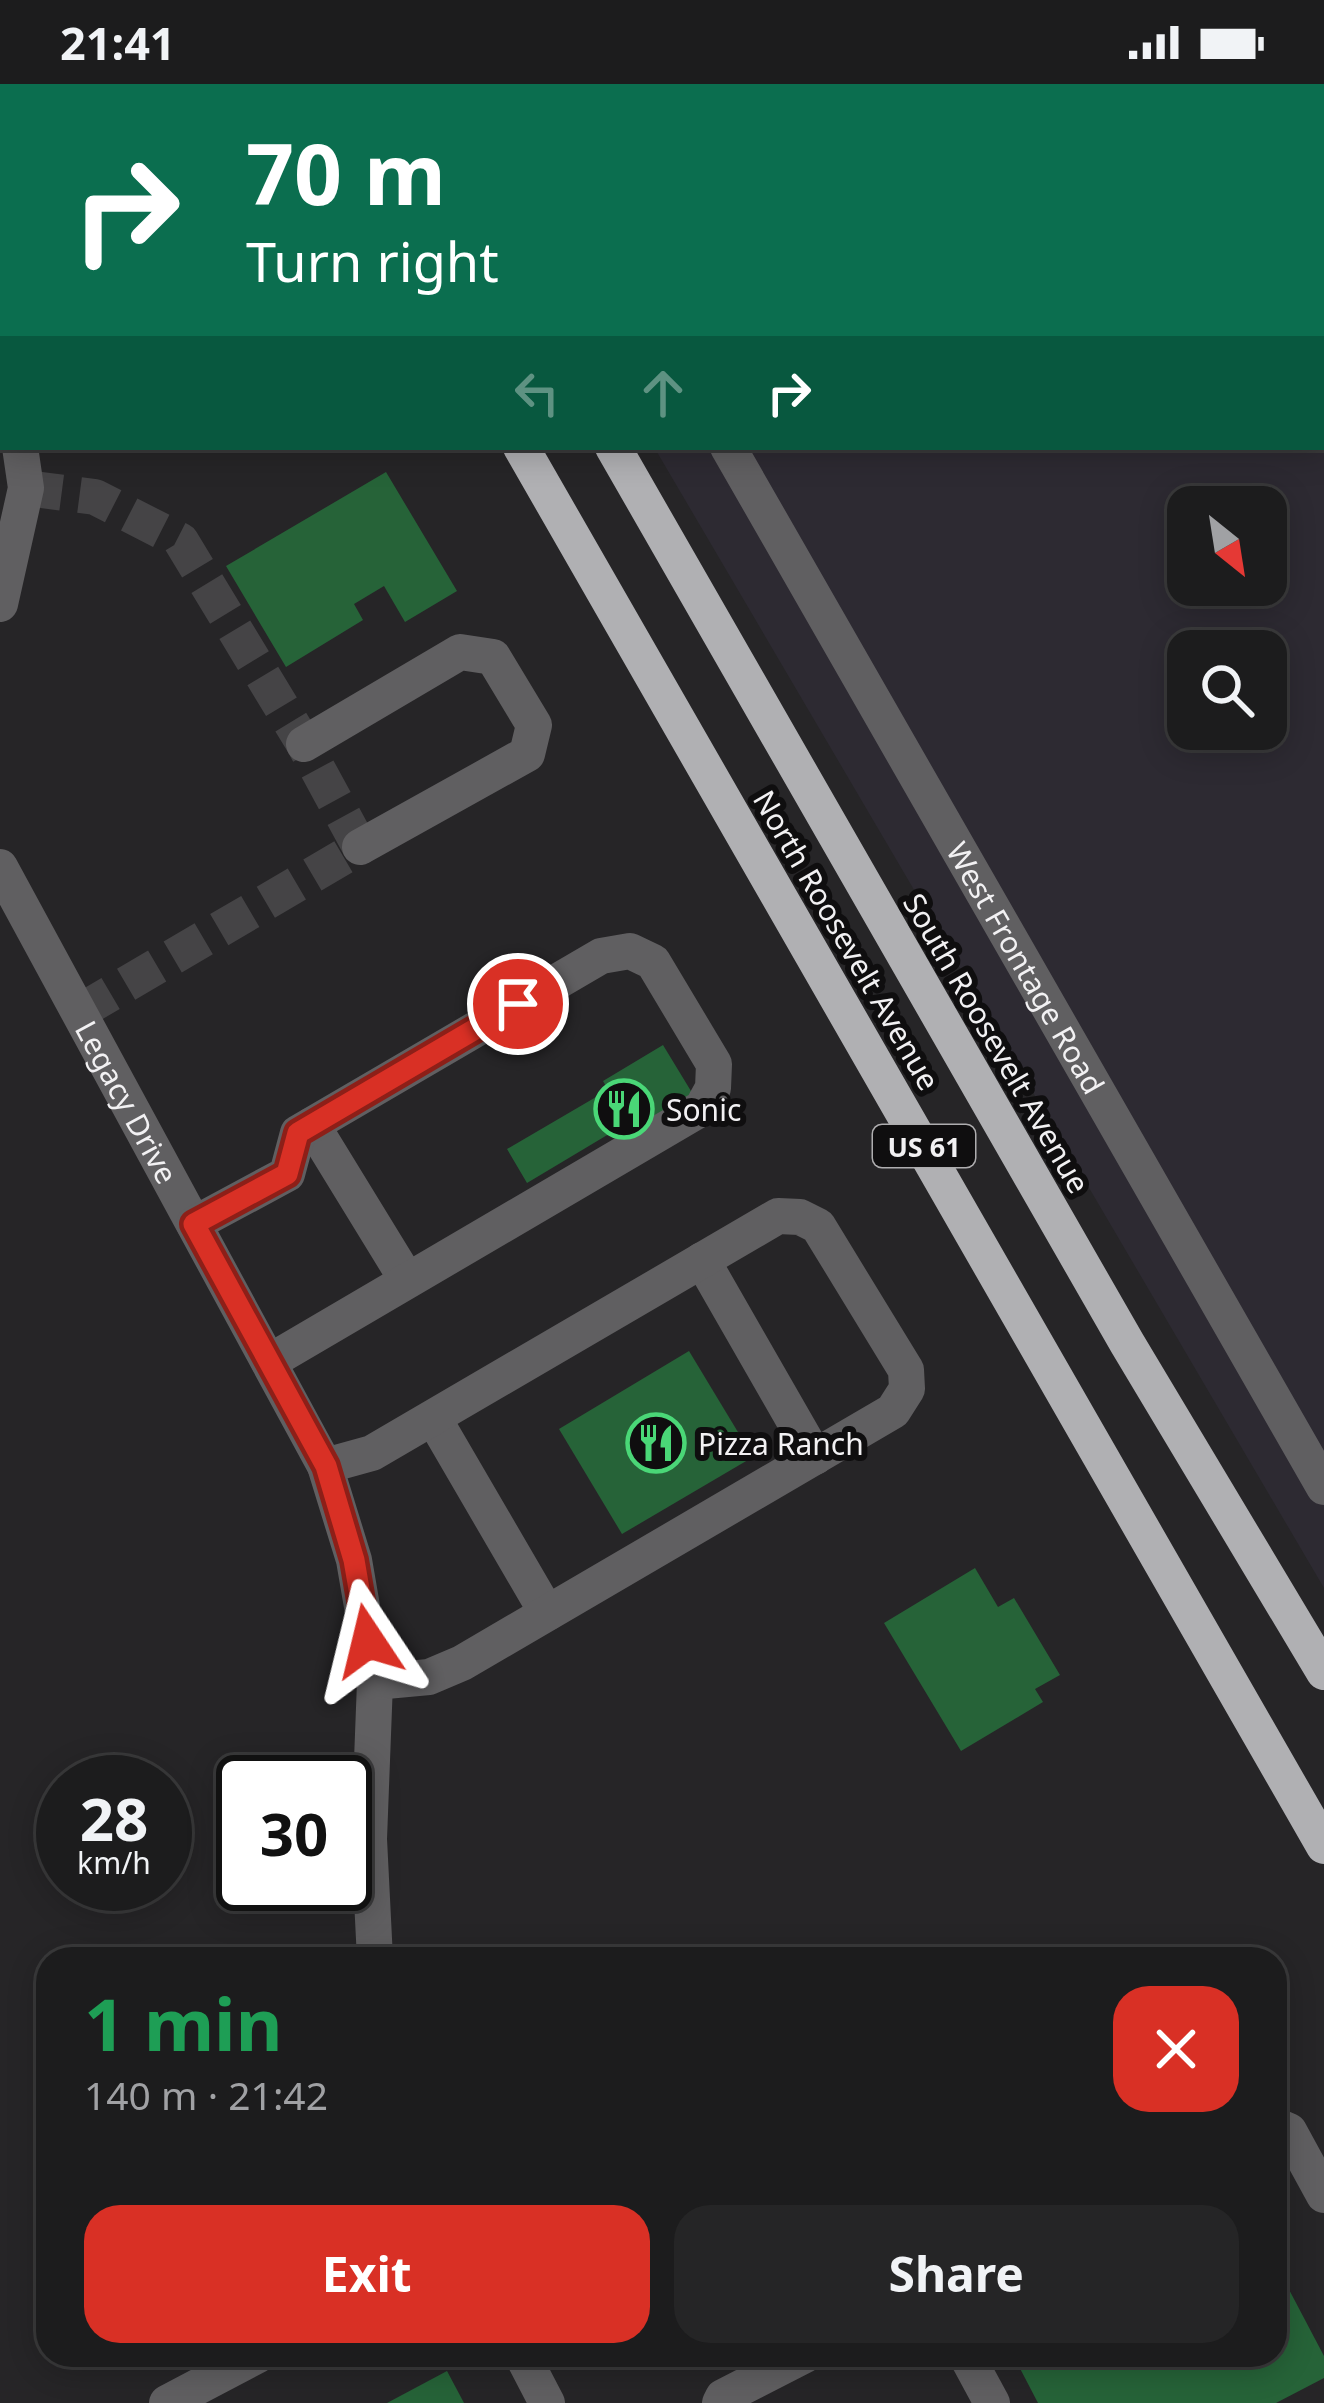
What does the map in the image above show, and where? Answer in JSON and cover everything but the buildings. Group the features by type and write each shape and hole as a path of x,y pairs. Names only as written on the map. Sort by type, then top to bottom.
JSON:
{"highway":[{"name":"North Roosevelt Avenue","path":"523,450 1324,1846"},
{"name":"South Roosevelt Avenue","path":"615,450 1116,1322 1324,1672"}],"street":[{"path":"0,604 26,488 20,450"},
{"name":"West Frontage Road","path":"730,450 1324,1487"},
{"path":"304,743 460,652 493,657 534,724 526,754 360,847"},
{"name":"Legacy Drive","path":"0,867 326,1466 354,1560 375,1682 369,1839 374,1947"},
{"path":"194,1224 287,1174 298,1133 601,956 630,951 653,962 714,1064 713,1088 702,1108 269,1362"},
{"path":"312,1125 407,1280"},
{"path":"326,1466 372,1454 778,1216 800,1217 818,1226 906,1370 907,1389 893,1411 815,1457 462,1663 429,1677 375,1682"},
{"path":"702,1261 815,1457"},
{"path":"434,1418 547,1613"},
{"path":"1287,2130 1324,2195"},
{"path":"167,2403 235,2367"},
{"path":"528,2367 547,2403"},
{"path":"720,2403 723,2397 782,2367"},
{"path":"972,2367 992,2403"}],"shaded area":[{"path":"656,450 1324,450 1324,1588"}],"tunnel":[{"path":"26,488 95,497 181,541 304,744 360,847 79,1012"}],"place":[{"name":"Sonic","path":"624,1109"},
{"name":"Pizza Ranch","path":"656,1443"}],"route":[{"path":"368,1641 354,1560 326,1466 194,1224 287,1174 298,1133 518,1004"}]}
